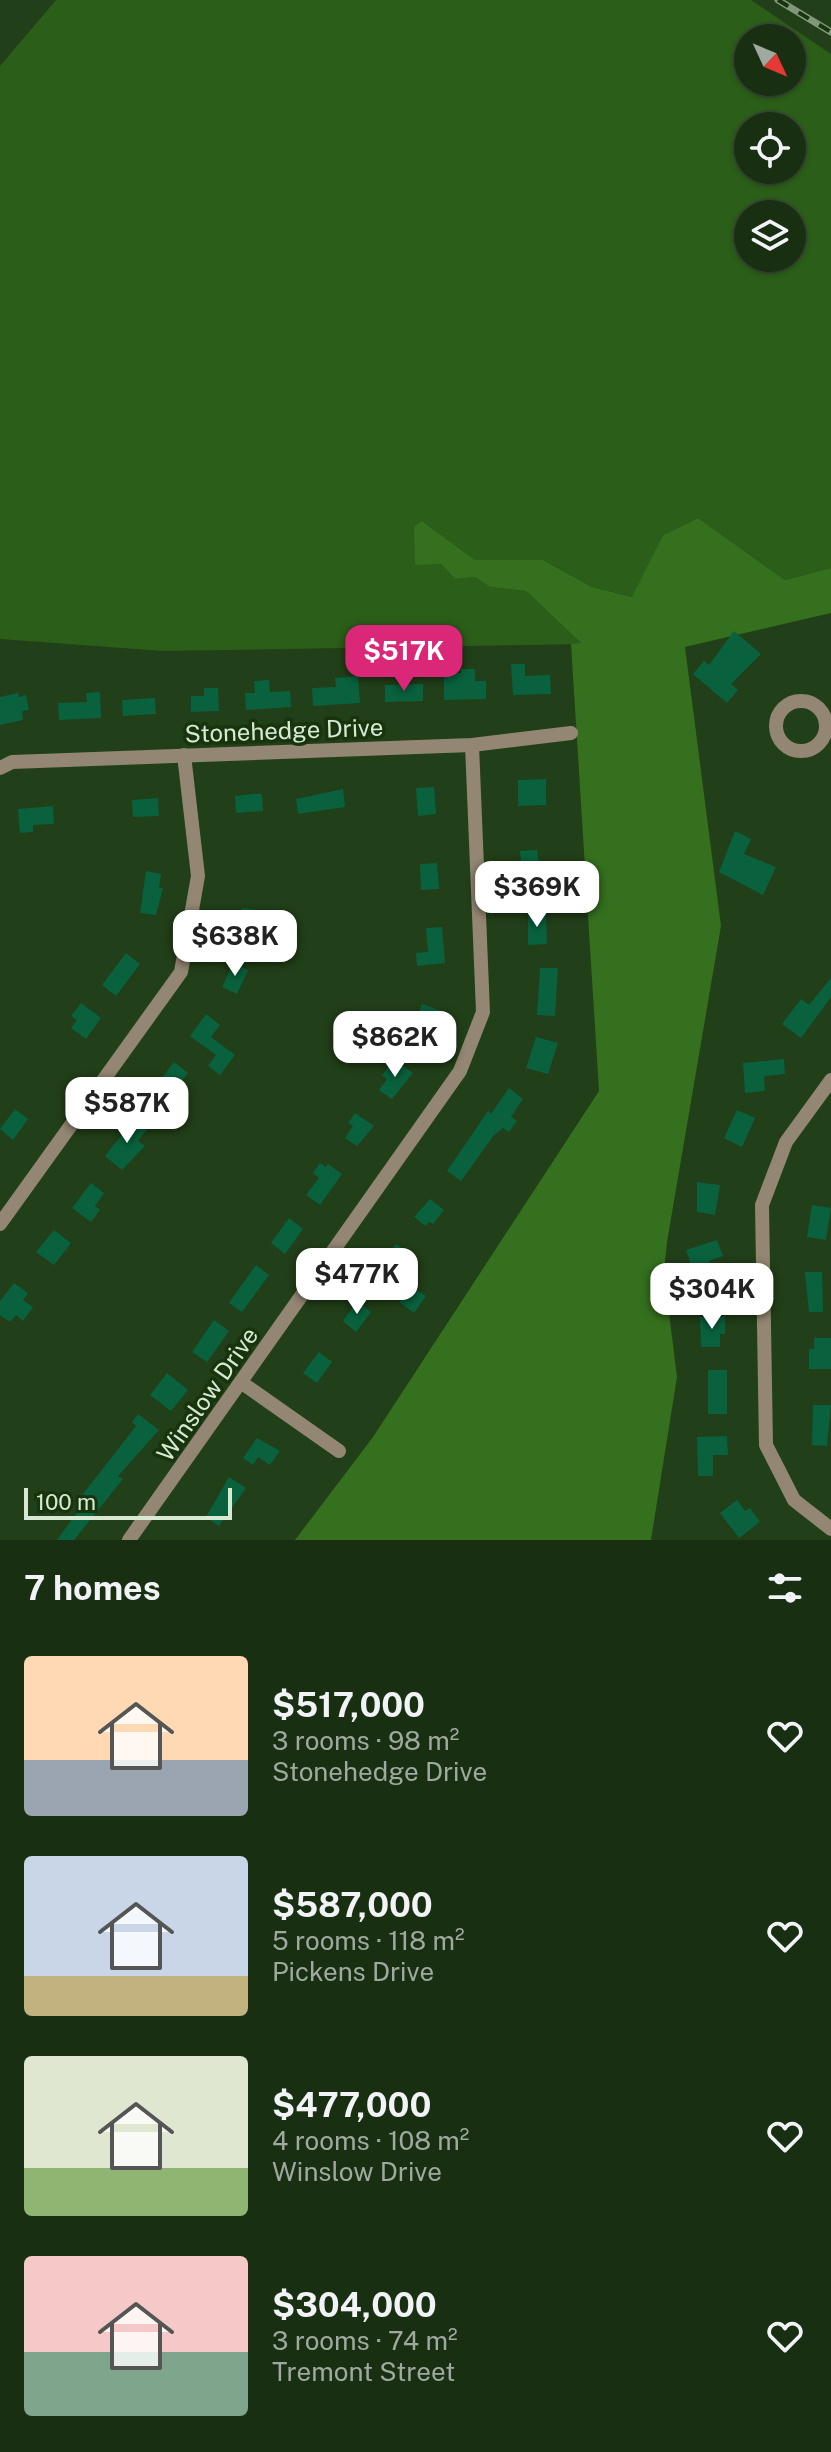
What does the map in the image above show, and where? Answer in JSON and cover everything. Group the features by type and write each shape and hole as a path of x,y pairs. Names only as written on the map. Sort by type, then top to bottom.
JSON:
{"street":[{"name":"Stonehedge Drive","path":"0,768 12,762 472,745 571,733"},
{"name":"Winslow Drive","path":"129,1540 460,1071 483,1012 472,745"},
{"path":"0,1224 181,972 198,876 184,755"},
{"path":"831,1080 786,1142 762,1205 766,1445 794,1500 831,1529"},
{"path":"242,1383 339,1451"}],"green space":[{"path":"56,0 751,0 787,24 734,24 734,96 806,96 806,37 831,54 831,568 785,580 698,518 663,535 633,597 592,587 543,560 475,560 422,521 441,564 455,579 475,577 490,587 526,591 582,644 163,651 0,639 0,66"},
{"path":"698,518 785,580 831,568 831,613 685,647 721,926 667,1242 664,1272 677,1377 651,1540 295,1540 373,1437 599,1091 571,644 581,643 526,591 490,587 475,577 455,579 441,564 415,565 414,527 422,521 475,560 543,560 592,587 632,597 663,535"}],"building":[{"path":"734,631 761,654 731,684 738,690 727,703 693,674 704,661 709,665"},
{"path":"511,664 525,664 525,676 550,675 551,694 513,695"},
{"path":"461,669 475,669 475,681 486,681 486,699 444,700 444,674 461,673"},
{"path":"358,676 360,703 313,706 312,688 336,687 335,678"},
{"path":"269,680 270,692 290,691 291,707 246,710 245,693 255,693 254,681"},
{"path":"423,684 423,701 385,702 385,685"},
{"path":"204,688 218,688 219,711 191,712 191,696 204,696"},
{"path":"100,692 101,718 59,720 58,703 87,702 86,693"},
{"path":"18,693 19,697 26,695 29,710 22,711 23,720 0,725 0,697"},
{"path":"155,698 156,714 123,716 122,700"},
{"path":"546,779 546,805 518,806 518,780"},
{"path":"434,787 436,814 418,816 416,788"},
{"path":"343,789 345,807 298,814 296,799"},
{"path":"262,794 263,811 236,813 235,796"},
{"path":"158,798 159,816 133,817 132,800"},
{"path":"53,806 54,824 33,825 33,832 20,833 18,809"},
{"path":"735,831 751,839 744,854 776,867 763,895 719,872"},
{"path":"537,850 541,877 523,878 520,851"},
{"path":"437,863 439,889 421,890 420,864"},
{"path":"146,871 161,874 159,888 163,888 156,915 140,913"},
{"path":"242,908 259,910 257,935 240,933"},
{"path":"528,914 546,914 547,944 528,945"},
{"path":"442,927 445,963 417,966 416,953 428,952 426,928"},
{"path":"126,953 140,964 116,996 102,985"},
{"path":"233,963 248,970 237,994 222,987"},
{"path":"540,968 558,968 555,1016 537,1015"},
{"path":"831,978 831,997 801,1038 782,1024 801,999 809,1005"},
{"path":"81,1003 101,1018 86,1039 71,1028 77,1020 71,1016"},
{"path":"422,1004 439,1010 429,1038 412,1032"},
{"path":"206,1014 220,1025 211,1037 235,1055 220,1075 208,1066 216,1055 190,1036"},
{"path":"536,1037 558,1043 548,1074 526,1068"},
{"path":"393,1059 413,1073 392,1099 379,1090 387,1079 382,1076"},
{"path":"784,1059 785,1074 764,1076 765,1091 745,1093 743,1063"},
{"path":"174,1062 188,1073 167,1100 178,1107 169,1118 145,1100"},
{"path":"509,1088 523,1099 511,1117 517,1121 509,1132 503,1128 494,1135 461,1181 447,1171 488,1111 491,1114"},
{"path":"15,1109 28,1119 13,1140 0,1129"},
{"path":"737,1110 755,1118 742,1147 724,1138"},
{"path":"355,1113 374,1126 357,1146 345,1138 353,1126 348,1123"},
{"path":"134,1119 147,1129 138,1141 145,1146 122,1170 105,1156"},
{"path":"320,1163 326,1167 328,1164 342,1174 320,1205 306,1195 319,1178 313,1173"},
{"path":"697,1182 720,1185 715,1215 697,1212"},
{"path":"91,1183 104,1193 95,1206 100,1210 91,1222 72,1208"},
{"path":"430,1199 444,1210 433,1224 429,1222 426,1226 414,1217"},
{"path":"812,1205 831,1208 826,1240 807,1237"},
{"path":"289,1218 303,1229 285,1254 271,1243"},
{"path":"54,1230 71,1243 54,1265 36,1252"},
{"path":"717,1240 723,1256 709,1261 716,1284 699,1289 686,1250"},
{"path":"396,1244 411,1254 390,1282 376,1271"},
{"path":"256,1265 269,1275 242,1312 229,1303"},
{"path":"805,1272 822,1272 823,1312 809,1312"},
{"path":"14,1283 28,1293 23,1300 33,1307 23,1321 16,1315 10,1322 0,1315 0,1301"},
{"path":"411,1286 426,1296 414,1313 399,1302"},
{"path":"357,1301 371,1312 356,1332 343,1321"},
{"path":"725,1316 725,1334 720,1334 720,1347 701,1347 700,1317"},
{"path":"214,1320 229,1331 207,1362 192,1352"},
{"path":"814,1338 831,1338 831,1369 809,1369 809,1349 814,1349"},
{"path":"319,1352 332,1362 317,1383 303,1373"},
{"path":"708,1370 727,1370 727,1414 708,1414"},
{"path":"167,1373 188,1390 171,1411 150,1395"},
{"path":"813,1405 831,1405 827,1446 812,1445"},
{"path":"138,1414 159,1430 118,1476 123,1479 74,1540 57,1540 81,1507 76,1503 136,1426 132,1422"},
{"path":"727,1436 728,1455 713,1455 713,1476 698,1476 697,1437"},
{"path":"257,1438 280,1451 270,1465 258,1457 253,1465 243,1458"},
{"path":"229,1477 246,1488 219,1526 206,1517"},
{"path":"737,1500 745,1511 750,1508 760,1522 739,1538 720,1513"}],"railway":[{"path":"778,0 831,32"}]}
